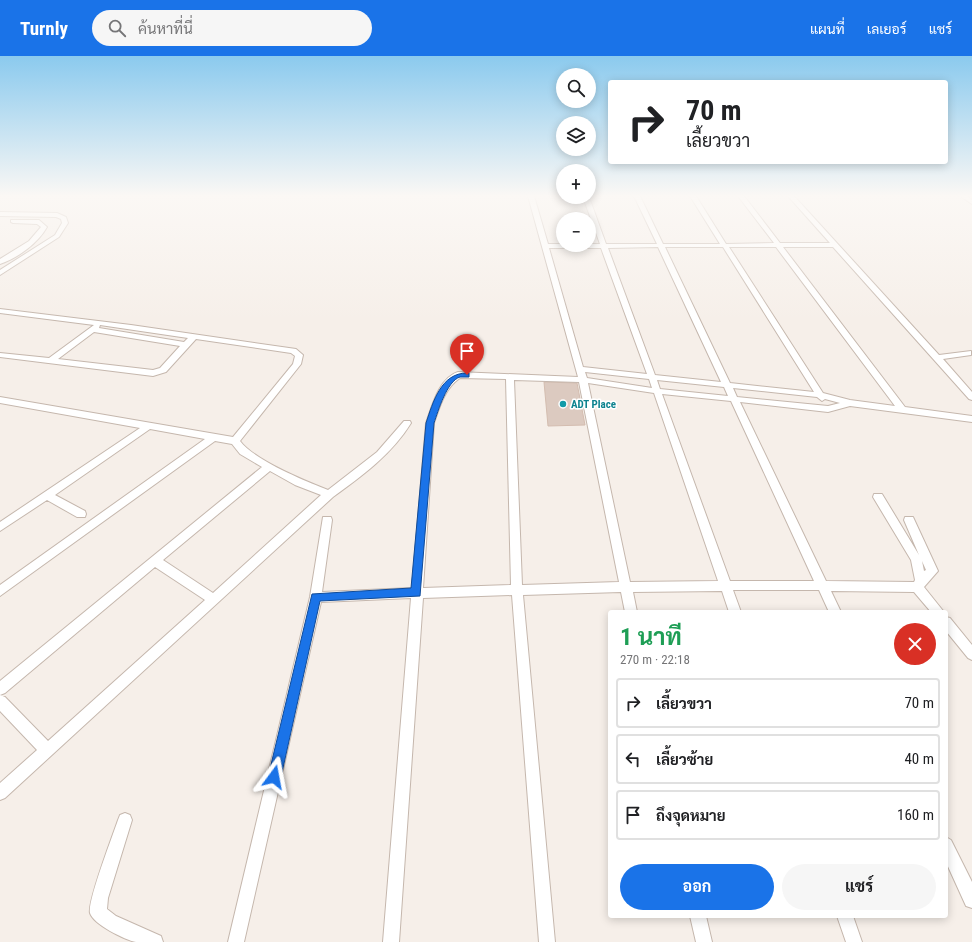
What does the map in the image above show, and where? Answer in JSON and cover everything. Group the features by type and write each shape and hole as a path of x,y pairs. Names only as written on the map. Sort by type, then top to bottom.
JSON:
{"street":[{"path":"0,262 24,247 35,237"},
{"path":"0,273 55,237"},
{"path":"542,237 583,380 631,610"},
{"path":"601,237 651,376 658,391 734,610"},
{"path":"656,237 834,610"},
{"path":"719,237 828,409"},
{"path":"772,237 903,410"},
{"path":"827,237 972,397"},
{"path":"545,246 834,245"},
{"path":"24,247 40,248"},
{"path":"0,311 194,336 293,351 299,355 297,364 235,441"},
{"path":"51,362 100,323"},
{"path":"92,329 186,345"},
{"path":"0,355 51,362 159,373 194,336"},
{"path":"937,358 968,353"},
{"path":"580,369 820,395 850,403 972,419"},
{"path":"391,942 416,593 430,423 437,403 448,382 458,375 510,376 583,380 658,391 732,397 828,409 850,403"},
{"path":"510,376 517,590 547,942"},
{"path":"0,400 235,441 243,452 298,482 329,494"},
{"path":"0,793 329,494 373,462 407,423"},
{"path":"0,526 149,426"},
{"path":"0,591 214,437"},
{"path":"0,689 269,466"},
{"path":"47,495 81,514"},
{"path":"878,497 916,559 919,584 937,610"},
{"path":"236,942 316,597 327,520"},
{"path":"316,597 626,587 919,584 932,571 909,520"},
{"path":"154,560 213,598"},
{"path":"948,624 972,654"},
{"path":"0,702 47,750"},
{"path":"125,820 100,898 98,912 110,922 155,942"},
{"path":"948,849 972,900"},
{"path":"698,918 704,942"},
{"path":"846,918 854,942"}],"building":[{"name":"ADT Place","path":"544,382 577,383 585,425 548,426"}],"place":[{"name":"ADT Place","path":"563,404"}],"route":[{"path":"274,777 316,597 416,593 430,423 437,403 448,382 458,375 467,375"}]}
